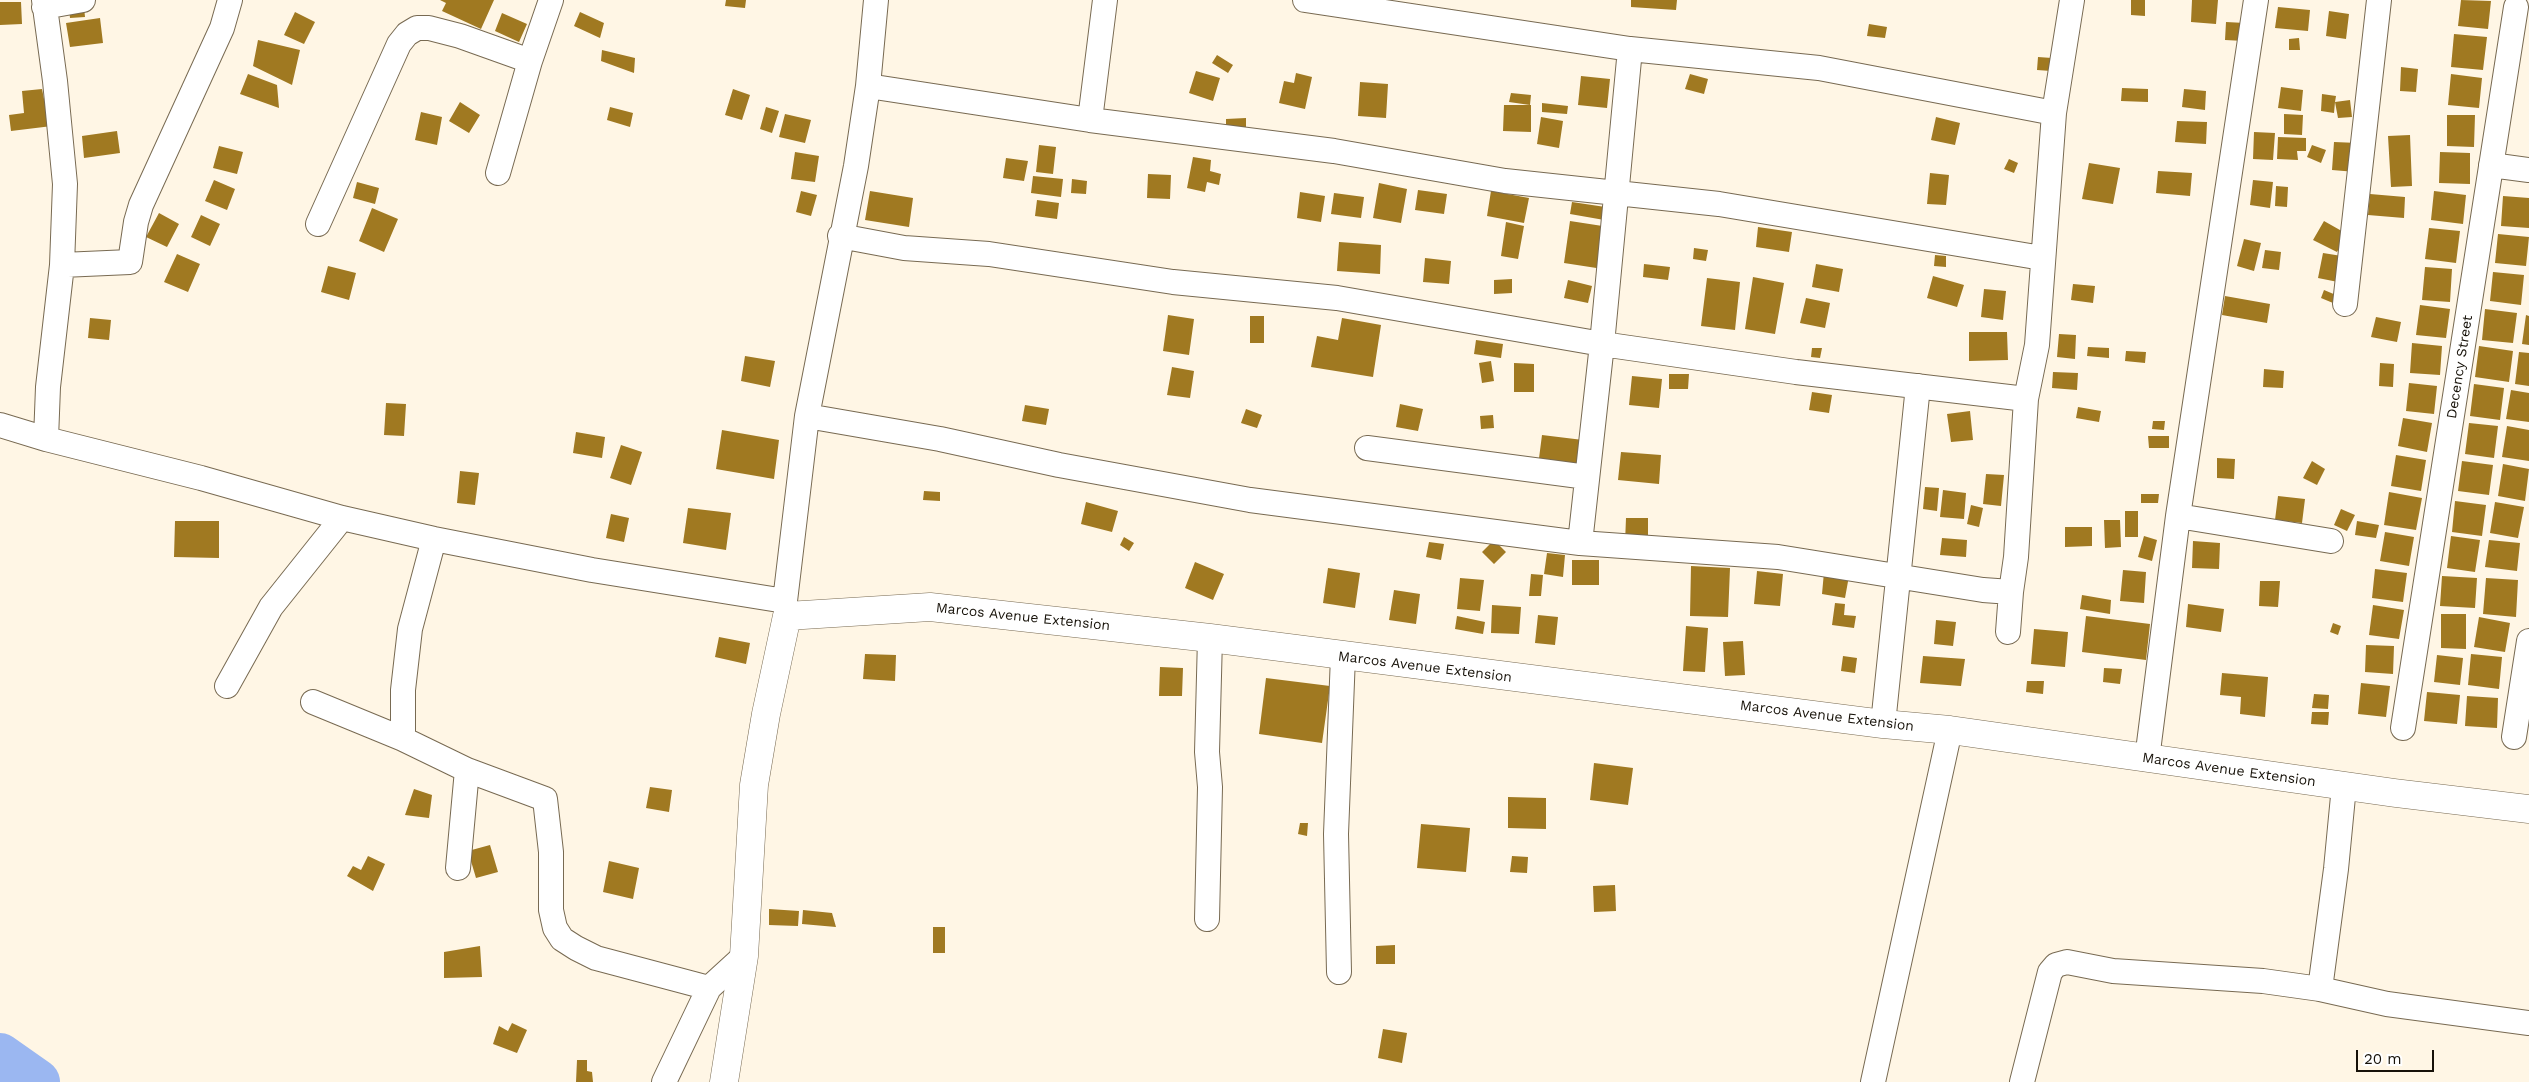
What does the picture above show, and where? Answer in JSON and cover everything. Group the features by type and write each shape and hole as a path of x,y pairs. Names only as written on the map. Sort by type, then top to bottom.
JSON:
{"street":[{"path":"46,439 48,387 62,265 66,184 55,81 44,3 83,0"},
{"path":"62,265 130,262 136,222 141,205 222,28 230,0"},
{"path":"498,173 530,61 551,0"},
{"path":"724,1082 744,956 754,785 786,608 807,416 840,236 856,166 868,86 876,0"},
{"path":"1090,120 1105,0"},
{"path":"1305,0 1630,49 1819,68 2054,113"},
{"path":"2008,632 2016,557 2026,399 2037,345 2042,291 2042,258 2049,203 2054,113 2072,0"},
{"path":"2148,759 2178,516 2256,0"},
{"path":"2345,304 2379,0"},
{"name":"Decency Street","path":"2403,728 2491,165 2519,58 2516,7"},
{"path":"318,224 400,44 407,34 417,28 429,28 460,36 530,61"},
{"path":"1580,543 1618,193 1630,49"},
{"path":"868,86 1090,120 1334,151 1505,181 1719,204 2042,258"},
{"path":"2491,165 2529,170"},
{"path":"840,236 904,248 989,254 1173,282 1337,298 1602,344 1796,372 2026,399"},
{"path":"1883,724 1918,386"},
{"path":"807,416 940,439 1059,465 1250,500 1580,543 1778,557 1983,590 2011,592"},
{"path":"0,425 342,518 434,539 786,608"},
{"path":"1367,448 1587,477"},
{"path":"2178,516 2331,541"},
{"path":"227,686 271,607 342,518"},
{"path":"402,739 402,690 410,629 434,539"},
{"name":"Marcos Avenue Extension","path":"786,608 930,606 1210,638 1883,724 1950,730 2344,786 2529,809"},
{"path":"1207,919 1210,787 1207,752 1210,638"},
{"path":"2514,737 2527,671 2529,641"},
{"path":"1339,972 1336,834 1343,656"},
{"path":"313,702 402,739 466,770 545,799 551,852 551,910 556,928 562,939 596,958 709,988"},
{"path":"1873,1082 1950,730"},
{"path":"458,868 466,770"},
{"path":"2320,989 2336,869 2344,786"},
{"path":"664,1082 709,988 744,956"},
{"path":"2022,1082 2050,972 2056,965 2067,962 2113,971 2263,981 2320,989 2387,1004 2529,1023"}],"building":[{"path":"440,0 494,0 481,29 442,11 446,3"},
{"path":"726,0 746,0 745,8 725,6"},
{"path":"1631,0 1677,0 1676,10 1631,7"},
{"path":"2131,0 2145,0 2145,16 2131,15"},
{"path":"2192,0 2218,0 2216,24 2191,22"},
{"path":"2461,0 2491,1 2488,29 2458,26"},
{"path":"0,2 21,2 22,24 0,25"},
{"path":"84,7 85,17 70,18 69,9"},
{"path":"2278,7 2310,10 2308,31 2275,28"},
{"path":"2329,11 2349,14 2346,39 2326,36"},
{"path":"295,12 315,22 304,44 284,35"},
{"path":"580,12 604,23 600,38 574,26"},
{"path":"502,13 527,24 519,42 495,31"},
{"path":"100,18 103,43 70,47 66,23"},
{"path":"2226,22 2245,23 2244,41 2225,40"},
{"path":"1869,24 1887,27 1885,38 1867,36"},
{"path":"2454,34 2487,37 2483,70 2451,67"},
{"path":"2299,38 2300,50 2289,50 2289,39"},
{"path":"258,40 300,50 292,85 253,66"},
{"path":"602,50 635,58 634,73 601,61"},
{"path":"1217,55 1233,65 1228,73 1212,63"},
{"path":"2038,57 2052,58 2051,71 2037,70"},
{"path":"2401,67 2418,69 2416,92 2400,91"},
{"path":"1196,71 1220,78 1213,101 1189,93"},
{"path":"1296,73 1312,77 1305,109 1279,103 1284,81 1294,83"},
{"path":"248,74 277,85 279,108 240,94"},
{"path":"1690,74 1708,79 1704,94 1685,89"},
{"path":"2451,74 2482,78 2479,108 2448,105"},
{"path":"1581,76 1610,79 1607,108 1578,105"},
{"path":"1360,82 1388,84 1386,118 1358,116"},
{"path":"2281,87 2303,90 2301,111 2278,108"},
{"path":"2122,88 2148,89 2148,102 2121,101"},
{"path":"42,89 44,99 49,99 52,126 11,131 9,115 24,113 22,91"},
{"path":"733,89 750,95 742,120 725,115"},
{"path":"2184,89 2206,91 2205,110 2182,107"},
{"path":"1511,93 1531,95 1530,105 1509,102"},
{"path":"2322,94 2336,96 2334,113 2321,111"},
{"path":"2350,100 2352,117 2338,118 2335,102"},
{"path":"460,102 480,115 469,133 449,121"},
{"path":"1542,103 1568,106 1567,114 1542,112"},
{"path":"1504,105 1531,105 1531,132 1503,131"},
{"path":"610,107 633,113 630,127 607,120"},
{"path":"766,107 779,111 772,133 760,129"},
{"path":"421,112 442,117 437,145 415,140"},
{"path":"785,114 811,120 805,143 779,137"},
{"path":"2284,114 2303,115 2302,135 2284,134"},
{"path":"2447,115 2475,115 2474,147 2447,146"},
{"path":"1541,117 1563,121 1559,148 1537,144"},
{"path":"1936,117 1960,123 1955,145 1931,140"},
{"path":"1246,118 1246,129 1226,129 1226,119"},
{"path":"2177,121 2207,122 2206,144 2175,142"},
{"path":"117,131 120,153 84,158 82,136"},
{"path":"2254,132 2275,133 2273,160 2253,159"},
{"path":"2410,135 2412,186 2391,187 2388,136"},
{"path":"2278,137 2306,138 2306,151 2297,151 2298,160 2277,159"},
{"path":"2334,142 2358,143 2356,172 2332,170"},
{"path":"1039,145 1056,147 1053,174 1036,172"},
{"path":"2312,145 2326,150 2321,163 2307,157"},
{"path":"219,146 243,152 237,174 213,168"},
{"path":"795,152 819,156 815,182 791,179"},
{"path":"2440,152 2470,153 2470,184 2439,183"},
{"path":"1193,157 1211,160 1210,171 1221,174 1219,185 1207,182 1205,192 1187,188"},
{"path":"1006,158 1028,161 1024,181 1003,178"},
{"path":"2009,159 2018,163 2014,173 2004,169"},
{"path":"2089,163 2120,168 2113,204 2082,199"},
{"path":"2158,171 2192,173 2190,196 2156,193"},
{"path":"1930,173 1949,175 1946,205 1927,204"},
{"path":"1148,174 1171,175 1170,199 1147,198"},
{"path":"1033,176 1063,179 1061,197 1031,193"},
{"path":"1072,179 1087,181 1086,194 1071,193"},
{"path":"214,180 235,189 227,210 205,201"},
{"path":"2253,180 2273,182 2270,208 2250,205"},
{"path":"357,182 379,188 375,204 353,198"},
{"path":"1379,183 1407,189 1401,223 1373,218"},
{"path":"2276,186 2288,187 2287,207 2275,206"},
{"path":"1418,190 1447,194 1444,214 1415,210"},
{"path":"801,191 817,195 811,216 796,212"},
{"path":"870,191 913,198 909,227 865,220"},
{"path":"1491,191 1529,198 1524,223 1487,216"},
{"path":"2434,191 2466,195 2463,224 2431,220"},
{"path":"1300,192 1325,196 1321,222 1297,218"},
{"path":"1334,193 1364,197 1361,218 1331,214"},
{"path":"2370,194 2405,197 2404,218 2368,215"},
{"path":"2503,196 2529,198 2529,228 2501,226"},
{"path":"1037,200 1059,203 1057,219 1035,216"},
{"path":"1572,202 1612,208 1610,221 1570,214"},
{"path":"372,208 398,219 384,252 359,241"},
{"path":"159,213 179,224 167,247 146,237"},
{"path":"201,215 220,224 210,246 191,237"},
{"path":"1570,221 1609,227 1603,269 1564,263"},
{"path":"2324,221 2347,234 2337,252 2313,240"},
{"path":"1506,222 1524,226 1518,259 1501,256"},
{"path":"1758,227 1792,232 1789,252 1756,247"},
{"path":"2429,228 2460,231 2456,263 2425,259"},
{"path":"2498,234 2529,237 2526,266 2495,263"},
{"path":"2244,239 2261,243 2254,271 2237,266"},
{"path":"1339,242 1381,245 1380,274 1337,271"},
{"path":"1694,248 1708,250 1706,261 1693,259"},
{"path":"2265,250 2281,252 2279,270 2262,268"},
{"path":"2323,253 2348,257 2343,283 2318,278"},
{"path":"177,254 200,264 188,292 164,282"},
{"path":"1935,255 1946,256 1946,267 1934,266"},
{"path":"1425,258 1451,261 1449,284 1423,282"},
{"path":"1644,264 1670,267 1668,280 1643,277"},
{"path":"1816,264 1843,269 1839,292 1812,287"},
{"path":"328,266 356,273 349,300 321,292"},
{"path":"2425,267 2452,269 2450,302 2422,300"},
{"path":"2493,272 2524,275 2521,305 2490,301"},
{"path":"1933,276 1964,285 1957,307 1927,298"},
{"path":"1753,277 1784,283 1775,334 1745,329"},
{"path":"1707,278 1740,282 1735,330 1701,326"},
{"path":"1512,279 1512,293 1494,294 1494,280"},
{"path":"1568,280 1592,286 1588,303 1564,298"},
{"path":"2073,284 2095,286 2093,303 2071,300"},
{"path":"1984,289 2006,291 2003,320 1981,317"},
{"path":"2324,290 2336,295 2333,303 2321,298"},
{"path":"2225,296 2270,304 2267,323 2222,315"},
{"path":"1806,298 1830,303 1825,328 1800,323"},
{"path":"2420,305 2450,309 2446,338 2416,335"},
{"path":"2485,309 2517,313 2513,343 2482,340"},
{"path":"1168,315 1194,319 1189,355 1163,351"},
{"path":"2526,315 2529,316 2529,345 2522,344"},
{"path":"1250,316 1264,316 1264,343 1250,343"},
{"path":"2376,317 2401,322 2397,342 2371,337"},
{"path":"90,318 111,320 109,340 88,338"},
{"path":"1342,318 1381,325 1373,377 1311,367 1317,336 1338,340"},
{"path":"1969,332 2007,332 2008,360 1969,361"},
{"path":"2059,334 2076,335 2075,359 2057,357"},
{"path":"1476,340 1503,344 1501,358 1474,354"},
{"path":"2412,343 2442,346 2440,375 2410,373"},
{"path":"2479,346 2513,351 2509,382 2475,377"},
{"path":"2088,347 2109,348 2109,358 2087,356"},
{"path":"1812,348 1822,348 1820,358 1811,357"},
{"path":"2126,351 2146,352 2145,363 2125,361"},
{"path":"2519,352 2529,353 2529,386 2515,384"},
{"path":"745,356 775,361 770,387 741,381"},
{"path":"1491,361 1494,381 1482,383 1479,363"},
{"path":"1514,363 1534,364 1534,392 1514,392"},
{"path":"2380,363 2394,364 2393,387 2379,386"},
{"path":"1172,367 1194,371 1190,398 1167,395"},
{"path":"2264,369 2284,371 2283,388 2263,387"},
{"path":"2053,372 2078,373 2077,390 2052,388"},
{"path":"1669,374 1689,374 1688,389 1669,389"},
{"path":"1632,376 1662,379 1659,408 1629,405"},
{"path":"2409,383 2437,386 2434,414 2406,411"},
{"path":"2474,384 2504,388 2500,420 2470,416"},
{"path":"2511,390 2529,393 2529,422 2506,419"},
{"path":"1812,392 1832,395 1829,413 1809,410"},
{"path":"386,403 406,404 404,436 384,435"},
{"path":"1400,404 1423,409 1418,431 1396,427"},
{"path":"1025,405 1049,409 1046,425 1022,421"},
{"path":"2078,407 2101,411 2099,422 2076,418"},
{"path":"1246,409 1262,415 1257,428 1241,423"},
{"path":"1970,411 1973,440 1951,442 1947,414"},
{"path":"1493,415 1494,428 1481,429 1480,416"},
{"path":"2403,418 2432,423 2427,452 2398,446"},
{"path":"2153,421 2165,421 2164,430 2152,429"},
{"path":"2469,423 2498,426 2494,458 2465,454"},
{"path":"2507,426 2529,430 2529,461 2502,457"},
{"path":"722,430 779,440 774,479 716,469"},
{"path":"576,432 605,437 602,458 573,453"},
{"path":"1542,435 1583,440 1579,471 1538,466"},
{"path":"2148,436 2169,436 2169,448 2149,448"},
{"path":"621,445 642,452 631,485 610,478"},
{"path":"1621,452 1661,455 1659,484 1618,480"},
{"path":"2396,455 2426,460 2421,491 2391,486"},
{"path":"2217,458 2235,459 2234,479 2217,478"},
{"path":"2312,461 2325,469 2317,485 2303,478"},
{"path":"2462,461 2493,465 2489,495 2458,491"},
{"path":"2503,464 2529,469 2525,501 2498,496"},
{"path":"460,471 479,473 475,505 457,503"},
{"path":"1986,474 2004,475 2001,506 1983,504"},
{"path":"1925,487 1939,488 1937,511 1923,509"},
{"path":"1943,490 1966,493 1964,519 1940,517"},
{"path":"924,491 940,492 940,501 923,500"},
{"path":"2389,492 2422,498 2416,530 2384,525"},
{"path":"2141,494 2159,494 2158,503 2141,503"},
{"path":"2278,496 2305,499 2302,523 2275,520"},
{"path":"2455,501 2486,505 2482,536 2452,532"},
{"path":"1086,502 1118,511 1112,532 1081,524"},
{"path":"2495,502 2524,507 2518,538 2490,533"},
{"path":"1971,505 1983,508 1979,527 1967,524"},
{"path":"688,508 731,513 726,550 683,543"},
{"path":"2341,509 2355,515 2347,531 2334,525"},
{"path":"2125,511 2138,511 2138,537 2125,537"},
{"path":"611,514 629,518 624,542 606,538"},
{"path":"1626,518 1648,518 1648,543 1625,543"},
{"path":"2104,520 2120,520 2121,547 2105,548"},
{"path":"175,521 219,521 219,558 174,557"},
{"path":"2357,521 2379,525 2376,538 2355,535"},
{"path":"2065,527 2092,527 2092,546 2065,547"},
{"path":"2385,532 2414,537 2409,566 2380,561"},
{"path":"2144,536 2157,540 2152,561 2138,557"},
{"path":"2451,536 2480,540 2475,572 2447,568"},
{"path":"1124,537 1134,543 1129,551 1120,545"},
{"path":"1942,538 1967,540 1966,557 1940,555"},
{"path":"1494,540 1506,552 1494,564 1482,552"},
{"path":"2489,540 2520,543 2517,571 2485,567"},
{"path":"2193,541 2220,543 2219,569 2192,568"},
{"path":"1429,542 1444,544 1441,560 1426,557"},
{"path":"1547,553 1565,555 1563,577 1544,574"},
{"path":"1572,560 1599,560 1599,585 1572,585"},
{"path":"1195,562 1224,574 1213,600 1185,588"},
{"path":"1691,566 1730,568 1728,617 1690,616"},
{"path":"1328,568 1360,573 1355,608 1323,603"},
{"path":"2375,569 2407,573 2403,602 2372,598"},
{"path":"2123,570 2146,572 2144,603 2120,601"},
{"path":"1757,571 1783,574 1780,606 1754,604"},
{"path":"1824,572 1849,576 1845,598 1822,594"},
{"path":"1531,574 1543,575 1541,596 1529,596"},
{"path":"2442,576 2477,578 2475,608 2440,606"},
{"path":"1460,578 1484,580 1480,611 1457,609"},
{"path":"2486,578 2518,580 2516,617 2483,614"},
{"path":"2260,581 2280,581 2278,607 2259,606"},
{"path":"1394,590 1420,594 1416,624 1389,620"},
{"path":"2082,595 2111,600 2110,614 2080,609"},
{"path":"1835,603 1845,604 1844,615 1856,616 1854,628 1832,625"},
{"path":"2188,604 2224,609 2221,632 2186,627"},
{"path":"1492,605 1521,607 1519,634 1491,633"},
{"path":"2373,605 2404,610 2399,639 2369,635"},
{"path":"2441,614 2466,614 2466,649 2441,648"},
{"path":"1538,615 1558,617 1555,645 1535,643"},
{"path":"1457,616 1485,622 1483,634 1455,629"},
{"path":"2086,616 2150,624 2146,660 2082,652"},
{"path":"2479,617 2510,623 2505,652 2474,647"},
{"path":"1936,620 1956,622 1953,646 1934,644"},
{"path":"2333,623 2341,626 2338,635 2330,632"},
{"path":"1686,626 1708,628 1705,672 1683,671"},
{"path":"2034,629 2068,632 2065,667 2031,664"},
{"path":"719,637 750,643 746,664 715,657"},
{"path":"1743,641 1745,675 1725,676 1723,642"},
{"path":"2366,645 2394,646 2393,674 2365,672"},
{"path":"865,654 896,655 895,681 863,679"},
{"path":"2471,654 2502,657 2499,689 2468,685"},
{"path":"2437,655 2463,658 2460,685 2434,682"},
{"path":"1843,656 1857,658 1855,673 1841,671"},
{"path":"1923,656 1965,659 1961,686 1920,683"},
{"path":"1160,667 1183,668 1182,696 1159,696"},
{"path":"2104,668 2122,669 2120,684 2103,682"},
{"path":"2222,673 2268,677 2265,717 2240,714 2241,697 2220,695"},
{"path":"1266,678 1330,686 1322,743 1259,734"},
{"path":"2027,681 2044,681 2043,694 2026,692"},
{"path":"2361,683 2390,686 2386,717 2358,714"},
{"path":"2427,692 2460,695 2457,724 2424,721"},
{"path":"2314,694 2329,695 2328,709 2312,708"},
{"path":"2467,696 2498,698 2497,728 2465,726"},
{"path":"2312,712 2329,712 2328,725 2311,724"},
{"path":"1594,763 1633,768 1628,805 1590,800"},
{"path":"650,787 672,790 669,812 646,808"},
{"path":"414,789 432,795 429,818 405,815"},
{"path":"1508,797 1546,798 1546,829 1508,828"},
{"path":"1300,823 1308,823 1307,836 1298,834"},
{"path":"1421,824 1470,828 1466,872 1417,868"},
{"path":"490,845 498,872 476,878 468,851"},
{"path":"368,856 385,864 373,891 347,876 353,866 361,870"},
{"path":"1512,856 1528,857 1527,873 1510,872"},
{"path":"609,861 639,868 633,899 603,892"},
{"path":"1615,885 1616,911 1594,912 1593,886"},
{"path":"769,909 799,911 798,926 769,925"},
{"path":"803,910 832,913 836,927 802,924"},
{"path":"933,927 945,927 945,953 933,953"},
{"path":"1395,945 1395,964 1376,964 1376,946"},
{"path":"480,946 482,977 444,978 444,952"},
{"path":"512,1023 527,1030 517,1053 493,1044 499,1026 508,1031"},
{"path":"1383,1029 1407,1033 1402,1063 1378,1058"},
{"path":"577,1060 587,1060 587,1071 592,1072 593,1082 576,1082"}],"waterway":[{"path":"0,1056 37,1082"}]}
